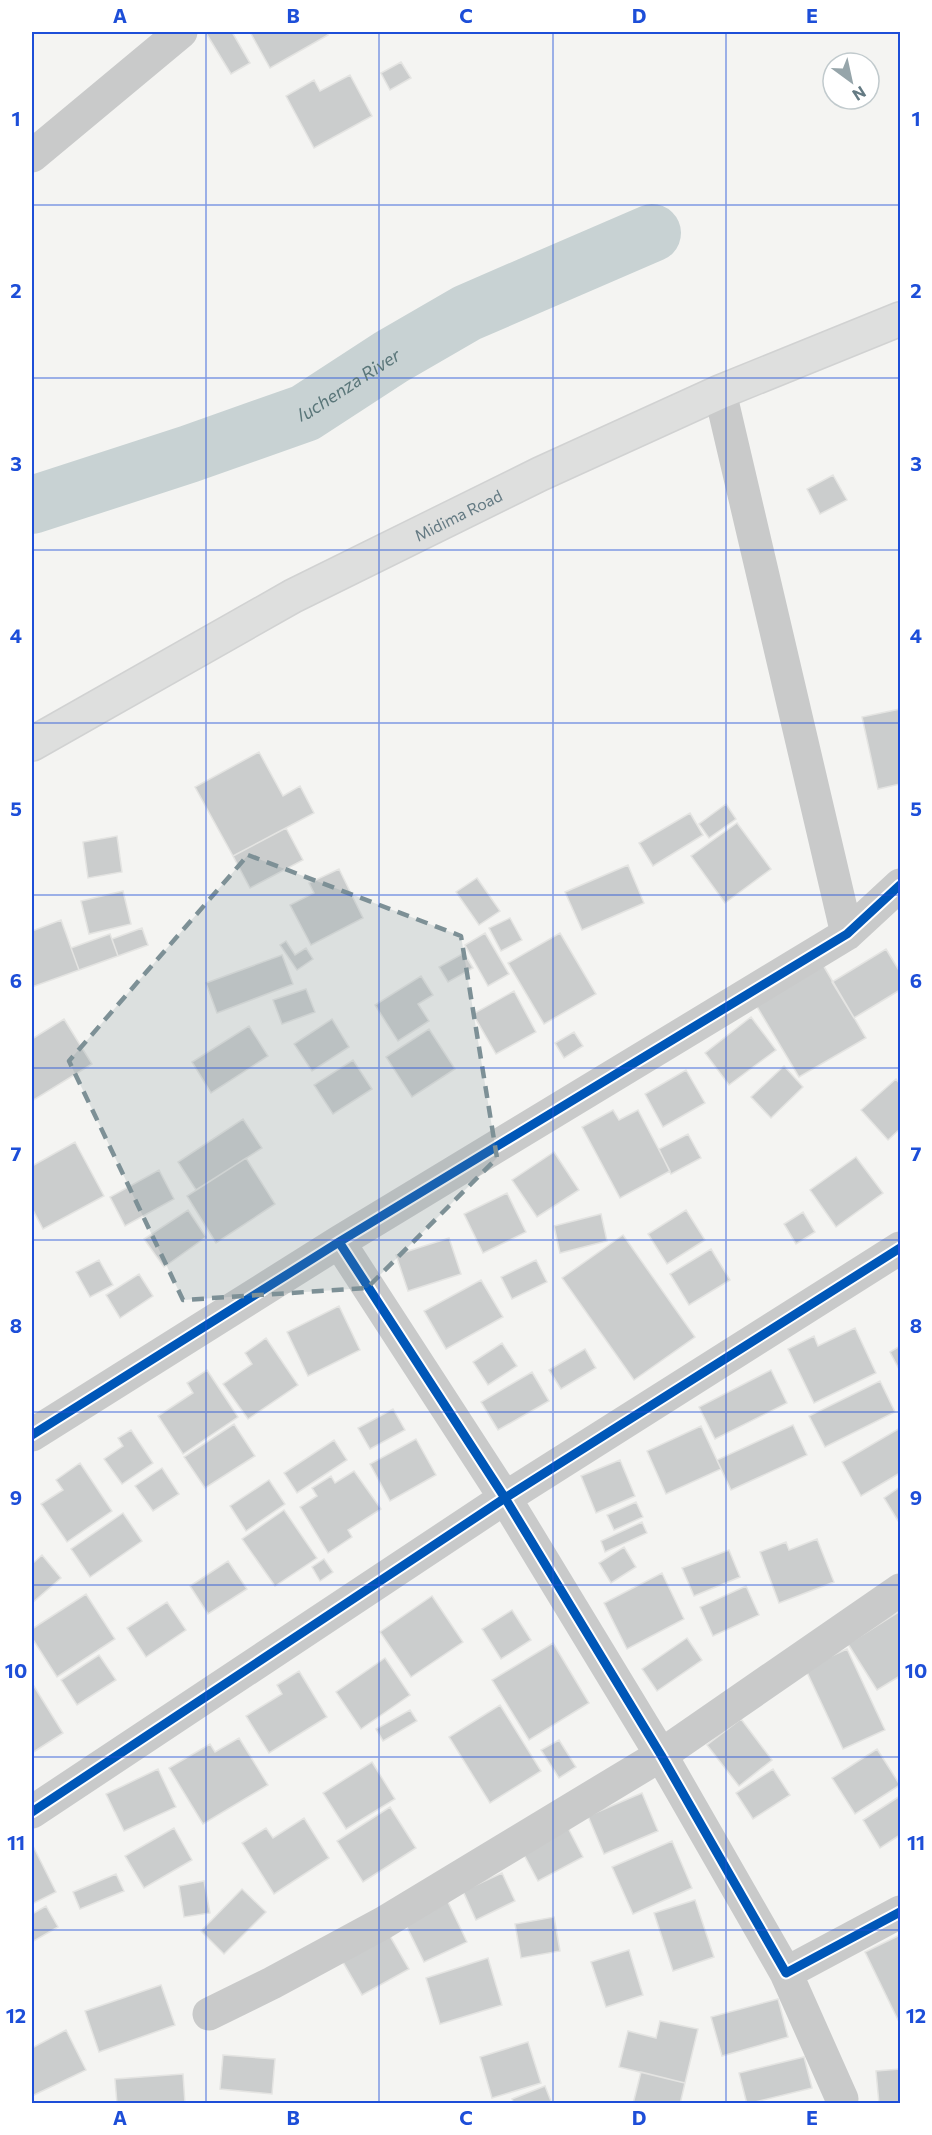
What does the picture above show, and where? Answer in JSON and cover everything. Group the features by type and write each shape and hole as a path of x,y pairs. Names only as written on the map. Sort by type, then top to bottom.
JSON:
{"main road":[{"name":"Midima Road","path":"32,744 293,596 540,474 720,392 900,319"}],"street":[{"path":"32,156 181,32"},
{"path":"720,392 847,934"},
{"path":"32,1435 339,1242 847,934 900,885"},
{"path":"339,1242 505,1498 661,1755 786,1973 842,2099"},
{"path":"32,1812 505,1498 900,1248"},
{"path":"209,2014 383,1923 661,1755 900,1590"},
{"path":"786,1973 900,1912"}],"highlighted area":[{"path":"248,855 461,936 497,1158 367,1288 183,1300 69,1061"}],"building":[{"path":"232,32 250,63 231,74 206,33"},
{"path":"250,32 326,32 328,35 270,68"},
{"path":"401,62 411,78 390,90 381,73"},
{"path":"350,75 372,116 314,148 286,96 314,80 320,91"},
{"path":"833,475 847,500 820,514 807,489"},
{"path":"900,709 900,784 878,789 862,717"},
{"path":"259,752 283,796 300,786 314,813 233,856 195,787"},
{"path":"726,804 736,819 709,838 699,824"},
{"path":"690,813 703,835 653,866 639,843"},
{"path":"737,823 771,869 725,903 691,856"},
{"path":"286,828 303,860 250,888 233,856"},
{"path":"117,836 122,872 88,878 83,842"},
{"path":"628,865 644,903 582,930 565,892"},
{"path":"339,869 363,918 311,945 290,905 314,893 309,883"},
{"path":"477,878 500,911 479,925 456,892"},
{"path":"123,891 131,924 89,934 81,901"},
{"path":"510,918 522,940 501,951 489,928"},
{"path":"61,920 79,970 32,987 32,931"},
{"path":"142,928 148,945 118,956 112,939"},
{"path":"485,933 509,974 488,986 465,945"},
{"path":"560,933 596,994 544,1024 508,963"},
{"path":"110,934 118,956 79,970 71,948"},
{"path":"286,941 295,955 306,948 313,959 297,970 280,945"},
{"path":"886,949 900,972 900,990 854,1018 832,982"},
{"path":"464,953 473,968 448,982 439,967"},
{"path":"282,955 293,984 217,1013 206,983"},
{"path":"823,965 866,1038 799,1077 756,1005"},
{"path":"421,976 433,995 418,1004 429,1021 398,1041 375,1005"},
{"path":"306,989 315,1012 282,1024 273,1000"},
{"path":"514,991 536,1032 496,1054 473,1014"},
{"path":"751,1017 776,1050 729,1085 705,1053"},
{"path":"64,1019 92,1064 32,1101 32,1039"},
{"path":"332,1019 349,1047 312,1071 294,1044"},
{"path":"249,1026 268,1056 211,1093 192,1062"},
{"path":"429,1029 455,1069 412,1097 386,1057"},
{"path":"574,1032 583,1046 564,1058 555,1043"},
{"path":"353,1060 372,1089 333,1114 314,1085"},
{"path":"784,1066 803,1087 771,1118 751,1097"},
{"path":"686,1070 705,1103 663,1127 645,1094"},
{"path":"896,1079 900,1084 900,1129 888,1140 861,1110"},
{"path":"613,1110 619,1120 638,1110 670,1171 620,1198 582,1127"},
{"path":"243,1119 262,1148 196,1190 178,1162"},
{"path":"688,1134 701,1158 671,1174 659,1149"},
{"path":"75,1142 104,1196 43,1229 32,1208 32,1166"},
{"path":"554,1152 579,1190 537,1217 512,1180"},
{"path":"856,1157 883,1193 836,1227 810,1190"},
{"path":"246,1158 275,1204 216,1243 187,1196"},
{"path":"159,1170 174,1199 125,1226 110,1197"},
{"path":"507,1193 526,1232 483,1253 464,1214"},
{"path":"188,1210 206,1237 164,1267 144,1239"},
{"path":"686,1210 705,1240 667,1264 648,1234"},
{"path":"803,1212 815,1232 796,1244 784,1224"},
{"path":"601,1214 607,1241 560,1253 554,1226"},
{"path":"623,1235 695,1337 634,1380 562,1278"},
{"path":"449,1238 461,1274 408,1291 396,1255"},
{"path":"711,1249 730,1280 689,1305 670,1274"},
{"path":"99,1260 113,1285 90,1297 76,1272"},
{"path":"536,1260 547,1282 512,1299 501,1277"},
{"path":"139,1274 153,1296 120,1318 106,1295"},
{"path":"481,1280 503,1317 446,1349 424,1311"},
{"path":"339,1306 360,1350 308,1376 287,1332"},
{"path":"855,1328 876,1373 814,1403 788,1349 814,1336 818,1346"},
{"path":"266,1338 298,1385 248,1419 223,1384 252,1364 245,1353"},
{"path":"502,1343 517,1366 488,1385 473,1362"},
{"path":"900,1346 900,1371 890,1352"},
{"path":"585,1349 596,1368 561,1389 549,1370"},
{"path":"207,1370 238,1417 183,1454 158,1416 193,1393 187,1383"},
{"path":"771,1370 787,1403 715,1439 699,1407"},
{"path":"532,1372 549,1401 498,1430 481,1402"},
{"path":"880,1381 895,1412 825,1447 809,1416"},
{"path":"393,1409 405,1430 370,1449 358,1428"},
{"path":"234,1424 255,1456 205,1488 184,1457"},
{"path":"793,1425 807,1455 731,1490 717,1460"},
{"path":"701,1426 721,1469 666,1494 647,1451"},
{"path":"900,1428 900,1473 861,1496 842,1462"},
{"path":"131,1430 153,1463 122,1484 104,1459 123,1446 118,1438"},
{"path":"416,1439 436,1475 390,1501 370,1464"},
{"path":"334,1440 347,1460 297,1493 284,1473"},
{"path":"620,1460 635,1496 596,1513 581,1476"},
{"path":"80,1463 112,1511 67,1542 41,1504 63,1490 56,1480"},
{"path":"162,1468 179,1494 153,1511 135,1486"},
{"path":"354,1471 381,1509 348,1530 352,1537 328,1553 300,1507 317,1496 312,1488 331,1476 335,1483"},
{"path":"269,1480 285,1504 246,1531 230,1506"},
{"path":"900,1487 900,1524 884,1498"},
{"path":"636,1502 643,1517 614,1530 607,1515"},
{"path":"284,1510 317,1558 275,1586 242,1539"},
{"path":"123,1513 142,1541 90,1577 71,1549"},
{"path":"642,1522 647,1533 605,1552 601,1541"},
{"path":"817,1539 834,1582 779,1603 760,1552 786,1542 789,1550"},
{"path":"624,1547 636,1567 611,1583 599,1563"},
{"path":"729,1550 740,1577 694,1596 682,1568"},
{"path":"42,1555 61,1578 32,1603 32,1564"},
{"path":"324,1559 333,1572 320,1581 312,1567"},
{"path":"228,1561 247,1589 208,1614 190,1586"},
{"path":"662,1573 684,1619 627,1649 604,1603"},
{"path":"746,1586 759,1615 713,1636 700,1607"},
{"path":"86,1594 115,1639 57,1677 32,1638 32,1629"},
{"path":"432,1596 463,1642 411,1677 380,1632"},
{"path":"167,1602 186,1630 146,1657 127,1628"},
{"path":"512,1610 531,1640 501,1659 482,1629"},
{"path":"900,1611 900,1676 877,1690 848,1644"},
{"path":"687,1638 702,1660 657,1691 642,1669"},
{"path":"553,1643 589,1703 529,1740 492,1680"},
{"path":"847,1649 885,1730 843,1749 805,1668"},
{"path":"99,1655 116,1680 77,1705 61,1680"},
{"path":"385,1658 410,1695 361,1729 336,1692"},
{"path":"299,1671 327,1717 269,1753 246,1716 282,1694 277,1685"},
{"path":"32,1683 63,1733 32,1753"},
{"path":"500,1705 541,1771 490,1803 449,1737"},
{"path":"410,1710 417,1721 383,1741 376,1729"},
{"path":"741,1719 772,1760 739,1786 707,1745"},
{"path":"239,1738 268,1785 203,1824 169,1768 210,1744 215,1752"},
{"path":"559,1740 576,1767 559,1778 541,1750"},
{"path":"877,1749 900,1785 855,1814 832,1778"},
{"path":"372,1762 395,1799 346,1829 323,1793"},
{"path":"158,1769 176,1807 124,1831 106,1794"},
{"path":"773,1769 790,1795 753,1819 736,1793"},
{"path":"642,1793 658,1831 604,1854 588,1816"},
{"path":"900,1796 900,1835 880,1848 863,1820"},
{"path":"390,1807 416,1848 363,1882 337,1841"},
{"path":"304,1818 329,1858 274,1894 242,1843 266,1828 273,1838"},
{"path":"566,1824 583,1857 538,1881 521,1849"},
{"path":"174,1828 192,1860 144,1888 125,1856"},
{"path":"672,1841 692,1888 633,1914 612,1867"},
{"path":"32,1844 56,1892 32,1904"},
{"path":"502,1873 515,1901 476,1920 463,1891"},
{"path":"116,1874 124,1891 80,1909 73,1892"},
{"path":"204,1881 210,1913 184,1917 179,1886"},
{"path":"242,1889 266,1912 224,1954 201,1931"},
{"path":"447,1900 467,1942 424,1962 404,1921"},
{"path":"695,1900 714,1957 673,1971 654,1913"},
{"path":"46,1906 58,1927 32,1942 32,1914"},
{"path":"554,1917 560,1951 521,1958 515,1924"},
{"path":"387,1931 409,1969 362,1995 340,1957"},
{"path":"900,1935 900,2024 865,1952"},
{"path":"629,1950 643,1995 606,2007 591,1962"},
{"path":"488,1958 502,2005 440,2024 426,1978"},
{"path":"161,1985 175,2025 99,2052 85,2011"},
{"path":"778,1999 788,2037 722,2056 711,2017"},
{"path":"660,2021 698,2029 685,2083 619,2067 628,2031 656,2038"},
{"path":"66,2030 86,2070 32,2096 32,2048"},
{"path":"528,2042 541,2083 492,2098 480,2057"},
{"path":"223,2055 275,2059 272,2094 220,2089"},
{"path":"804,2057 812,2088 747,2104 739,2073"},
{"path":"900,2069 900,2104 879,2104 876,2071"},
{"path":"641,2072 685,2083 680,2104 633,2104"},
{"path":"183,2074 185,2104 117,2104 115,2079"},
{"path":"545,2086 552,2104 514,2104 512,2099"}],"waterway":[{"name":"luchenza River","path":"32,505 189,454 305,413 391,357 467,313 652,233"}],"cycle path":[{"path":"32,1435 339,1242 847,934 900,885"},
{"path":"339,1242 505,1498 661,1755 786,1973 900,1912"},
{"path":"32,1812 505,1498 900,1248"}]}
